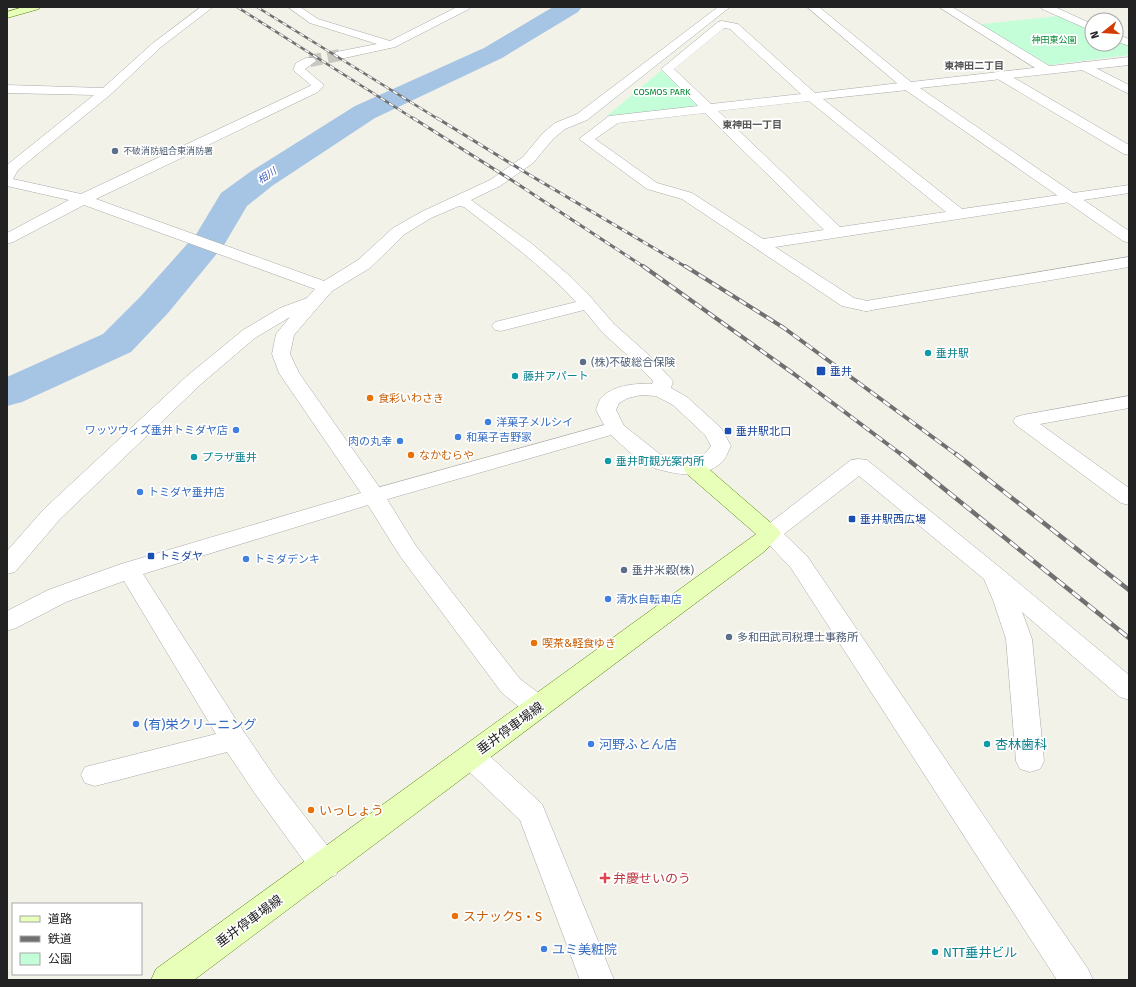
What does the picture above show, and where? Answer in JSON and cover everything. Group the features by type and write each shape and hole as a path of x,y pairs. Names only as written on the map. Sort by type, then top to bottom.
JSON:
{"main road":[{"path":"7,15 35,7"},
{"path":"695,469 770,534"},
{"name":"垂井停車場線","path":"168,980 325,866 471,756 757,546 770,534"}],"street":[{"path":"7,176 13,167 106,92 157,45 208,7"},
{"path":"293,7 314,21 391,45"},
{"path":"340,55 391,45 416,34 465,7"},
{"path":"538,707 511,686 408,551 374,496 289,373 281,354 285,334 311,302 326,287 364,264 399,231 426,215 460,201 495,183 528,160 548,136 560,126 582,117 725,7"},
{"path":"812,7 908,86 1129,238"},
{"path":"944,7 1047,70"},
{"path":"1046,7 1084,24"},
{"path":"836,232 667,69 722,24 734,26 812,97 958,214"},
{"path":"359,36 354,38 352,48 359,51"},
{"path":"1129,61 614,119 586,139 652,186 687,196 848,302 866,306 1129,262"},
{"path":"7,239 314,89 318,84 299,70 300,66 310,62"},
{"path":"1084,66 1129,90"},
{"path":"1000,75 1129,151"},
{"path":"7,89 106,92"},
{"path":"7,182 43,189 86,201 326,287"},
{"path":"760,244 1129,189"},
{"path":"460,201 469,204 516,239 554,271 588,304 607,327 654,370 663,381 660,390"},
{"path":"11,555 52,514 194,380 249,334 286,312 311,302"},
{"path":"501,326 588,304"},
{"path":"641,389 660,390 680,401 714,432 722,446 714,458 695,469 676,467 653,460 615,428 606,410 610,400 622,393 641,389"},
{"path":"1129,402 1023,421 1129,498"},
{"path":"7,622 57,596 129,570 374,496 615,428"},
{"path":"1076,980 799,562 770,534 859,465 989,571 1129,690"},
{"path":"129,570 234,740 266,787 325,866"},
{"path":"989,571 1005,600 1019,639 1030,761"},
{"path":"95,775 234,740"},
{"path":"471,756 532,813 597,980"}],"green space":[{"name":"神田東公園","path":"1058,16 1084,27 1084,52 1124,52 1124,43 1129,45 1129,55 1042,66 973,25"},
{"name":"COSMOS PARK","path":"664,68 702,106 607,116"}],"waterway":[{"name":"相川","path":"7,393 117,343 154,305 212,238 233,200 261,179 365,112 493,53 570,7"}],"tunnel":[{"path":"310,61 340,55"}],"railway":[{"path":"237,7 414,119"},
{"path":"257,7 438,119"},
{"path":"413,118 513,181 644,267"},
{"path":"437,118 528,174 686,267"},
{"path":"643,266 794,374 902,455"},
{"path":"685,266 784,328 957,455"},
{"path":"901,454 1129,638"},
{"path":"956,454 1129,590"}],"place":[{"name":"不破消防組合東消防署","path":"115,151"},
{"name":"垂井駅","path":"928,353"},
{"name":"(株)不破総合保険","path":"583,362"},
{"name":"垂井","path":"821,371"},
{"name":"藤井アパート","path":"515,376"},
{"name":"食彩いわさき","path":"370,398"},
{"name":"洋菓子メルシイ","path":"488,422"},
{"name":"ワッツウィズ垂井トミダヤ店","path":"236,430"},
{"name":"垂井駅北口","path":"728,431"},
{"name":"和菓子吉野家","path":"458,437"},
{"name":"肉の丸幸","path":"400,441"},
{"name":"なかむらや","path":"411,455"},
{"name":"プラザ垂井","path":"194,457"},
{"name":"垂井町観光案内所","path":"608,461"},
{"name":"トミダヤ垂井店","path":"140,492"},
{"name":"垂井駅西広場","path":"852,519"},
{"name":"トミダヤ","path":"151,556"},
{"name":"トミダデンキ","path":"246,559"},
{"name":"垂井米穀(株)","path":"624,570"},
{"name":"清水自転車店","path":"608,599"},
{"name":"多和田武司税理士事務所","path":"729,637"},
{"name":"喫茶&軽食ゆき","path":"534,643"},
{"name":"(有)栄クリーニング","path":"136,724"},
{"name":"河野ふとん店","path":"591,744"},
{"name":"杏林歯科","path":"987,744"},
{"name":"いっしょう","path":"311,810"},
{"name":"弁慶せいのう","path":"605,878"},
{"name":"スナックS・S","path":"455,916"},
{"name":"ユミ美粧院","path":"544,949"},
{"name":"NTT垂井ビル","path":"935,952"}],"district":[{"name":"東神田二丁目","path":"974,66"},
{"name":"東神田一丁目","path":"752,125"}]}
